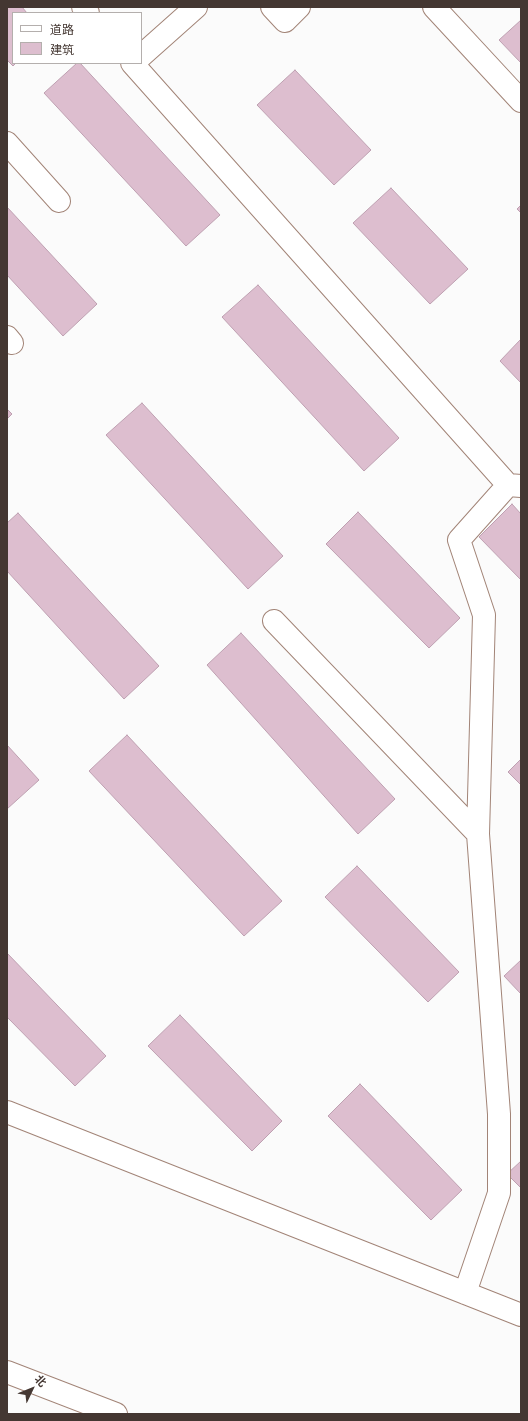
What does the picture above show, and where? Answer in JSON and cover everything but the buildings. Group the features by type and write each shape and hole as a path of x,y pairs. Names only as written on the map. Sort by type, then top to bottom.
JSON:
{"main road":[{"path":"142,55 196,7"},
{"path":"272,7 285,21 299,7"},
{"path":"434,7 521,101"},
{"path":"133,64 514,486 460,540 484,615 478,834 499,1114 499,1193 465,1293"},
{"path":"7,143 60,201"},
{"path":"274,621 478,834"},
{"path":"7,1112 521,1316"},
{"path":"7,1372 116,1414"}]}
